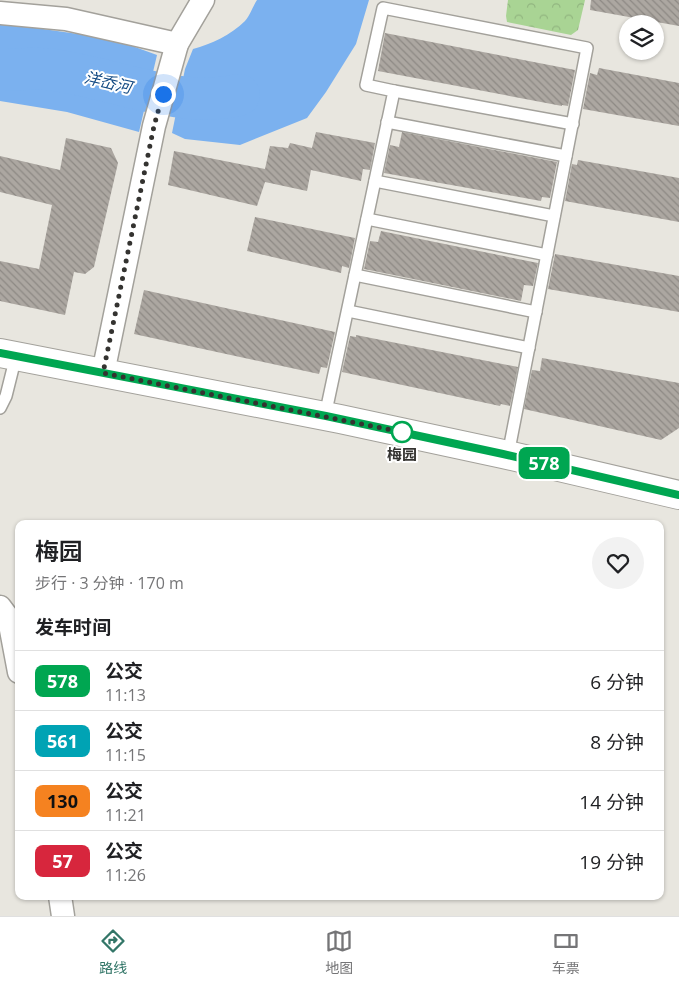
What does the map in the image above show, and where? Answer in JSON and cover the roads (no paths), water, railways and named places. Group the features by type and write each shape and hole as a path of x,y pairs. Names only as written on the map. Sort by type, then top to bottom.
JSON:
{"street":[{"path":"103,373 154,126 177,44 203,0"},
{"path":"0,13 66,19 177,44"},
{"path":"8,355 326,416 508,455 679,495"},
{"path":"0,607 9,619 15,651"},
{"path":"0,680 15,674"},
{"path":"61,900 63,916"}],"lane":[{"path":"508,455 587,48 383,8 366,85 572,124"},
{"path":"326,416 394,91"},
{"path":"387,122 566,156"},
{"path":"375,181 554,216"},
{"path":"367,219 547,255"},
{"path":"355,275 536,312"},
{"path":"348,310 529,348"},
{"path":"0,408 6,396 8,355"}],"water":[{"path":"257,0 369,0 356,44 307,118 240,145 185,139 172,133 185,69 193,49 234,31 247,19"},
{"path":"0,25 15,25 113,39 157,55 139,132 67,112 0,101"}],"waterway":[{"name":"洋岙河","path":"0,70 54,70 146,91 193,98 239,95"}],"place":[{"name":"梅园","path":"402,432"}]}
